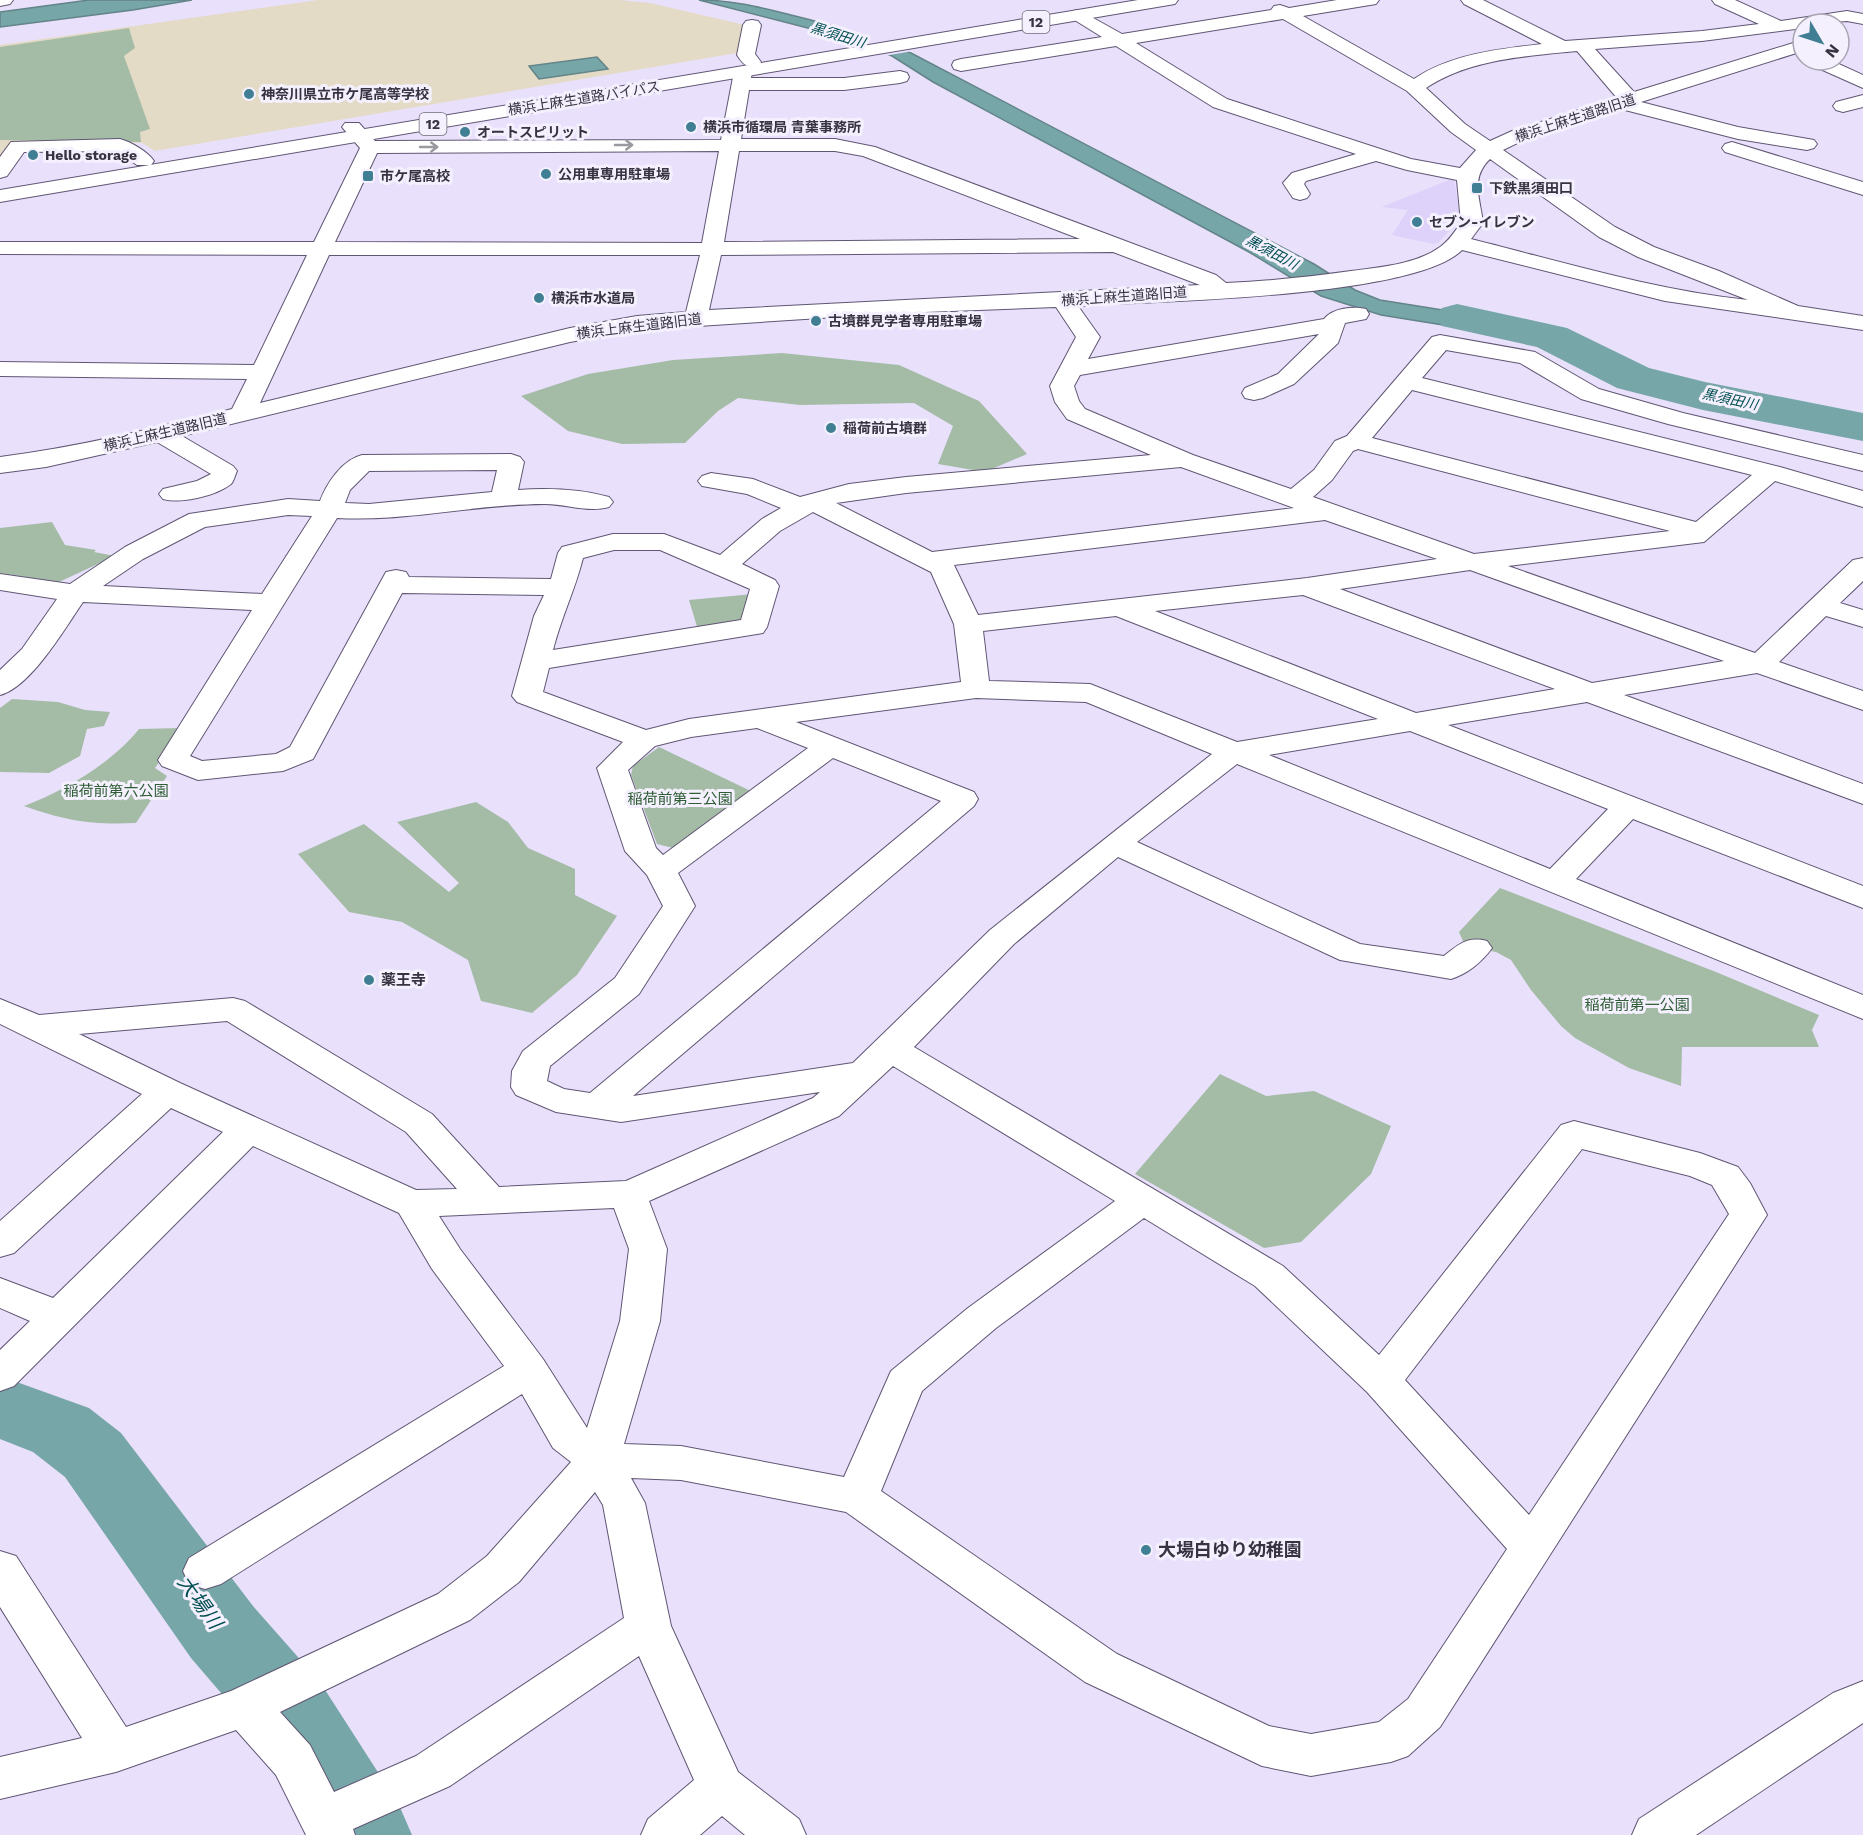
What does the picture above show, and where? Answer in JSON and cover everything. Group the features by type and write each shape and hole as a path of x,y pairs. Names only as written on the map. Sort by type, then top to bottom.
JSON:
{"street":[{"name":"横浜上麻生道路バイパス","path":"0,196 745,73 858,48 1068,8 1123,0"},
{"name":"横浜上麻生道路バイパス","path":"1068,8 1169,0"},
{"path":"1261,0 1414,87 1458,128 1607,232 1629,244 1791,311"},
{"path":"961,65 1370,0"},
{"path":"1470,0 1574,47 1625,95 1627,101 1738,133 1807,144"},
{"path":"1721,0 1778,26"},
{"path":"1068,8 1220,103 1407,164 1467,176 1472,223 1458,242 1692,299 1748,308 1791,311 1863,323"},
{"path":"1414,87 1421,79 1439,70 1515,52 1703,36 1847,15 1863,19"},
{"path":"696,318 712,249 728,144 745,73 752,25"},
{"name":"横浜上麻生道路旧道","path":"1467,176 1471,166 1489,149 1519,135 1791,51"},
{"path":"1841,72 1863,82"},
{"path":"745,73 844,84 900,77"},
{"path":"1843,106 1863,101"},
{"path":"1738,133 1729,147 1863,189"},
{"name":"横浜上麻生道路バイパス","path":"0,185 144,161 361,137"},
{"path":"242,414 321,248 361,137 835,145 868,152 1120,245 1208,280 1220,290"},
{"path":"0,172 18,146 120,146 144,161"},
{"path":"1300,194 1293,183 1299,177 1377,154"},
{"name":"横浜上麻生道路旧道","path":"0,465 46,459 161,434 570,335 637,323 898,306 1063,300 1353,279 1394,272 1426,263 1448,252 1458,242"},
{"path":"0,249 712,249 1120,245"},
{"path":"1063,300 1088,337 1062,386 1066,402 1076,414 1184,460 1863,701"},
{"path":"1254,393 1286,379 1330,338 1331,325 1338,317 1358,314"},
{"path":"1072,369 1331,325"},
{"path":"1296,499 1323,475 1344,446 1356,441 1440,342 1527,357 1590,394 1677,419 1863,464"},
{"path":"0,369 262,372"},
{"path":"1407,382 1771,472 1863,499"},
{"path":"161,434 224,471 222,478 205,487 172,494"},
{"path":"1356,441 1701,531"},
{"path":"724,566 771,525 806,504 849,492 1184,460"},
{"path":"503,499 511,462 362,463 338,487 330,508 173,760 198,771 283,762 302,753 395,581 562,587"},
{"path":"968,624 1307,586 1472,562 1695,536 1771,472"},
{"path":"711,481 753,487 806,504 942,567 968,624 976,689"},
{"path":"0,686 32,655 75,593 134,553 198,520 288,507 369,512 546,496 600,502"},
{"path":"929,560 1327,512"},
{"path":"537,661 753,627 765,586 724,566 664,542 613,542 571,553 562,587 548,616 527,696 644,740"},
{"path":"0,1010 167,1092 412,1204 489,1200 638,1185 826,1107 891,1048 1002,937 1115,844 1233,752 1760,664 1863,566"},
{"path":"0,582 75,593 270,603"},
{"path":"1307,586 1863,795"},
{"path":"1821,606 1863,619"},
{"path":"1119,607 1863,898"},
{"path":"862,1074 615,1112 556,1100 529,1087 530,1071 536,1059 627,986 679,906 661,871 641,851 612,768 644,740 689,728 976,689 1090,693 1863,1008"},
{"path":"615,1112 963,800 760,718"},
{"path":"661,871 830,746"},
{"path":"1554,883 1628,806"},
{"path":"1115,844 1352,953 1451,968 1475,948"},
{"path":"35,1027 233,1010 419,1123 489,1200"},
{"path":"891,1048 1269,1276 1381,1381 1531,1546"},
{"path":"0,1243 167,1092"},
{"path":"0,1375 248,1129"},
{"path":"598,1460 681,1463 857,1497 1101,1668 1262,1745 1311,1755 1391,1741 1424,1713 1749,1215 1737,1192 1725,1176 1700,1166 1574,1134 1381,1381"},
{"path":"0,1778 116,1751 245,1707 454,1607 502,1569 598,1460 640,1321 648,1249 638,1185"},
{"path":"857,1497 905,1382 982,1318 1142,1200"},
{"path":"412,1204 446,1259 529,1370 568,1436 598,1460 624,1503 648,1626 721,1787 782,1835"},
{"path":"0,1292 59,1317"},
{"path":"205,1571 529,1370"},
{"path":"0,1569 116,1751"},
{"path":"245,1707 293,1760 327,1827 433,1770 648,1626"},
{"path":"1671,1831 1850,1707 1863,1701"},
{"path":"665,1835 721,1787"}],"shaded area":[{"name":"神奈川県立市ケ尾高等学校","path":"318,0 619,0 650,3 745,25 737,53 155,151 142,143 15,143 0,160 0,45"},
{"path":"1454,178 1459,211 1452,228 1438,243 1433,244 1392,235 1408,210 1382,207"}],"green space":[{"path":"129,28 135,48 124,56 150,129 140,132 141,142 0,140 0,47"},
{"path":"782,353 899,365 979,401 1027,454 985,472 938,464 953,426 914,403 800,405 738,398 718,411 685,443 622,444 568,431 521,396 588,374 673,360"},
{"path":"52,522 65,545 115,556 59,582 0,573 0,528"},
{"path":"753,594 743,623 698,630 689,600"},
{"path":"12,699 58,702 85,710 110,712 104,726 87,729 80,756 49,773 0,772 0,708"},
{"name":"稲荷前第六公園","path":"180,728 176,738 155,768 167,776 136,823 79,821 24,806 86,775 115,753 139,729"},
{"name":"稲荷前第三公園","path":"659,747 755,793 677,849 657,844 631,775 633,766"},
{"path":"476,802 508,822 528,848 575,869 575,895 617,916 577,975 532,1013 481,1001 468,960 402,922 349,912 298,854 364,824 449,892 459,883 397,822"},
{"name":"稲荷前第一公園","path":"1500,888 1716,972 1819,1015 1812,1030 1819,1047 1682,1047 1681,1086 1629,1068 1575,1038 1561,1026 1531,990 1511,960 1496,952 1465,946 1459,932"},
{"path":"1220,1074 1266,1096 1314,1091 1391,1126 1371,1174 1301,1242 1264,1248 1135,1174"}],"water":[{"path":"89,0 192,0 0,27 0,12"},
{"path":"699,0 723,1 768,9 867,36 911,53 1314,264 1355,290 1380,300 1499,319 1548,331 1540,338 1455,321 1443,325 1381,315 1321,296 1249,252 933,82 892,56 835,35"},
{"path":"597,57 608,69 539,79 529,66"}],"pier":[{"path":"870,34 913,51 884,56 839,39"}],"waterway":[{"name":"黒須田川","path":"1457,317 1551,337 1633,378 1703,396 1863,427"},
{"name":"大場川","path":"0,1406 61,1430 93,1455 222,1632 289,1709 366,1835"}],"place":[{"name":"神奈川県立市ケ尾高等学校","path":"249,94"},
{"name":"横浜市循環局 青葉事務所","path":"691,127"},
{"name":"オートスピリット","path":"465,132"},
{"name":"Hello storage","path":"33,155"},
{"name":"公用車専用駐車場","path":"546,174"},
{"name":"市ケ尾高校","path":"368,176"},
{"name":"下鉄黒須田口","path":"1477,188"},
{"name":"セブン-イレブン","path":"1417,222"},
{"name":"横浜市水道局","path":"539,298"},
{"name":"古墳群見学者専用駐車場","path":"816,321"},
{"name":"稲荷前古墳群","path":"831,428"},
{"name":"薬王寺","path":"369,980"},
{"name":"大場白ゆり幼稚園","path":"1146,1550"}]}
